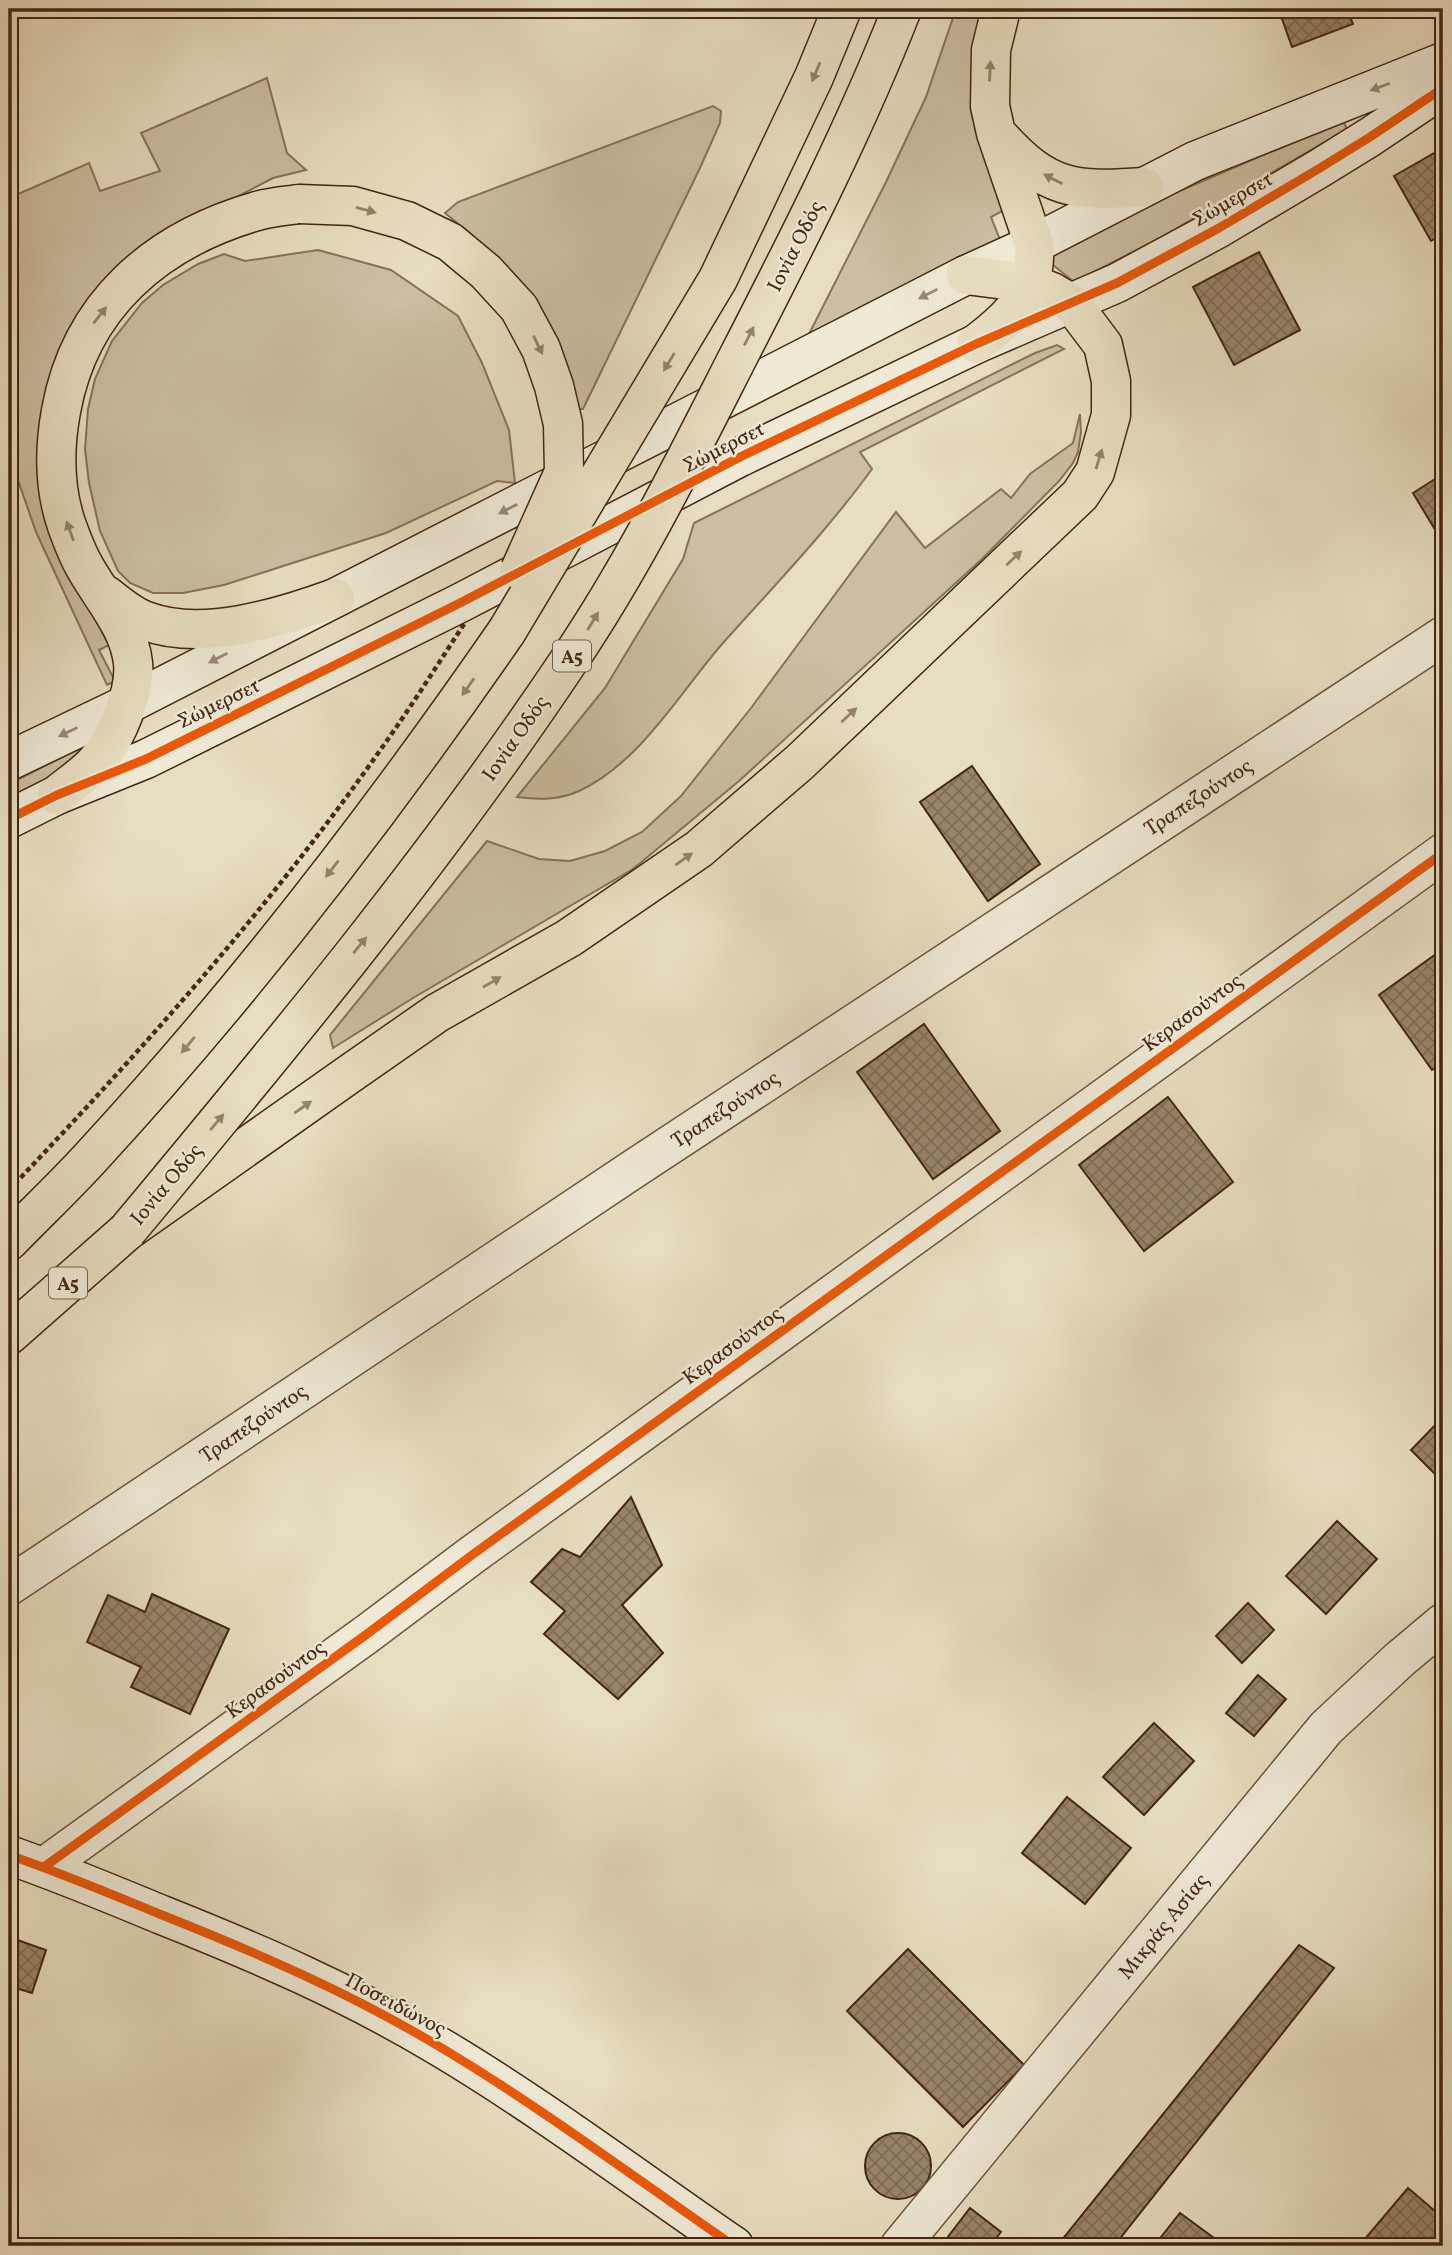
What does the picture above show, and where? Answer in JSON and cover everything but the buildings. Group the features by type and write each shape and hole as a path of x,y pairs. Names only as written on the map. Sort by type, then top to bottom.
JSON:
{"highway":[{"path":"9,1241 94,1154 266,953 441,726 507,631 718,279 814,77 842,9"},
{"name":"Ιονία Οδός","path":"9,1335 127,1231 268,1062 471,800 571,657 655,520 751,334 830,175 902,9"},
{"path":"976,344 1014,312 1030,283 1035,259 1034,244 996,133 990,106 992,50 1001,9"},
{"path":"996,133 1026,162 1049,178 1069,187 1094,190 1144,187"},
{"path":"57,795 96,762 106,749 128,704 134,664 129,642 102,591 81,561 66,523 57,481 56,435 73,363 93,323 121,288 152,261 186,238 258,210 299,204 353,206 407,221 450,242 486,272 519,309 541,349 554,386 563,424 564,471 517,576 507,631"},
{"path":"127,1231 437,1013 569,938 699,849 800,761 1080,495 1095,471 1111,415 1111,381 1103,345 1072,304 1052,292 1030,283 967,275"},
{"path":"102,591 129,613 145,621 167,628 189,630 278,616 335,598"}],"street":[{"name":"Σώμερσετ","path":"9,761 128,704 1195,161 1443,62"},
{"name":"Σώμερσετ","path":"9,818 57,795 146,759 460,603 740,457 976,344 1117,283 1219,228 1370,137 1443,88"},
{"name":"Τραπεζούντος","path":"9,1586 1443,636"},
{"name":"Κερασούντος","path":"44,1867 1443,853"},
{"name":"Μικράς Ασίας","path":"900,2246 1326,1728 1443,1623"},
{"name":"Ποσειδώνος","path":"9,1855 232,1943 369,2006 527,2103 734,2246"}],"path":[{"path":"9,1189 169,1016 246,925 381,750 469,617"}],"shaded area":[{"path":"956,9 990,9 971,71 979,133 1006,209 991,217 1000,240 806,340 926,97"},
{"path":"267,78 287,153 306,170 273,178 153,241 74,329 58,551 109,645 99,650 115,681 107,685 36,532 9,454 9,198 89,163 100,191 160,171 141,133"},
{"path":"713,106 721,111 720,123 700,168 583,409 571,409 474,237 445,213 458,202"},
{"path":"1343,121 1347,129 1160,238 1074,282 1042,256 1175,193"},
{"path":"318,250 391,270 458,316 482,363 509,430 515,483 497,481 386,533 224,585 183,593 153,593 130,583 118,571 100,531 89,483 85,449 88,409 95,379 112,341 142,303 163,285 198,264 224,254 245,261"},
{"path":"1057,345 1064,349 860,452 872,469 855,492 723,643 640,745 601,779 579,791 549,799 517,797 605,688 683,559 694,523 1035,353"},
{"path":"1080,414 1078,452 1059,481 982,559 739,781 633,869 333,1048 330,1035 487,841 539,859 570,861 605,851 642,832 681,796 751,708 896,512 925,548 1001,489 1011,498 1030,474 1073,443"},
{"path":"80,748 88,756 9,802 9,784"}],"cycle path":[{"path":"9,819 57,795 146,759 460,603 740,457 976,344 1117,283 1219,228 1320,168 1443,88"},
{"path":"44,1867 1443,853"},
{"path":"9,1855 266,1958 402,2025 511,2092 734,2246"}]}
